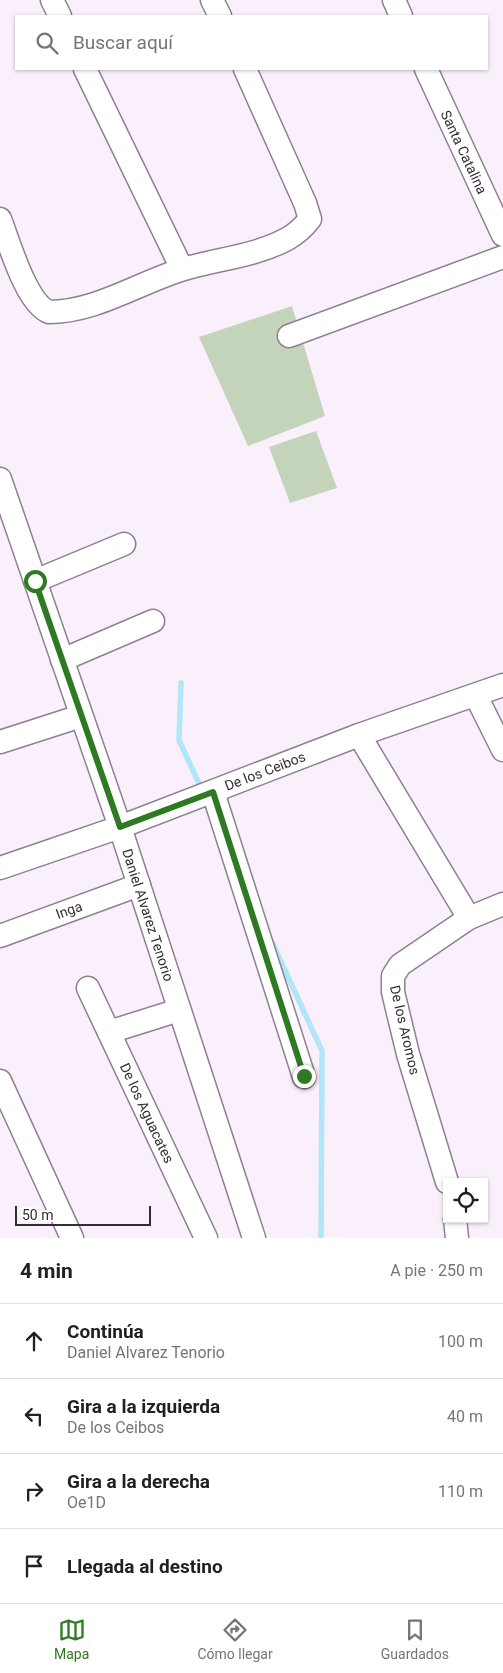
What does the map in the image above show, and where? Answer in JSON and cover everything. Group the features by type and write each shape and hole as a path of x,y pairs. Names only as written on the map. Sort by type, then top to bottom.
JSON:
{"street":[{"path":"52,0 60,15"},
{"path":"212,0 220,15"},
{"path":"394,0 401,15"},
{"path":"85,70 182,269"},
{"path":"0,219 35,303 49,312 95,303 182,269 266,247 294,234 310,219 305,203 245,70"},
{"name":"Santa Catalina","path":"426,70 503,234"},
{"path":"289,336 503,257"},
{"name":"Daniel Alvarez Tenorio","path":"0,479 9,532 35,581 120,827 254,1238"},
{"path":"35,581 124,544"},
{"path":"62,660 153,621"},
{"name":"De los Ceibos","path":"0,868 120,827 359,735 476,696 503,685"},
{"path":"476,696 503,750"},
{"path":"0,742 81,716"},
{"path":"359,735 469,918"},
{"path":"213,792 304,1076"},
{"name":"Inga","path":"0,936 139,885"},
{"name":"De los Aromos","path":"446,1178 408,1054 393,992 393,976 400,965 469,918 503,904"},
{"name":"De los Aguacates","path":"88,988 206,1238"},
{"path":"109,1032 179,1010"},
{"path":"0,1080 72,1238"},
{"path":"455,1223 457,1238"}],"green space":[{"path":"292,306 325,416 248,446 199,337"},
{"path":"316,431 337,488 290,503 269,447"}],"waterway":[{"path":"181,683 179,740 202,790"},
{"path":"272,942 322,1051 321,1238"}],"route":[{"path":"35,581 120,827 213,792 304,1076"}]}
